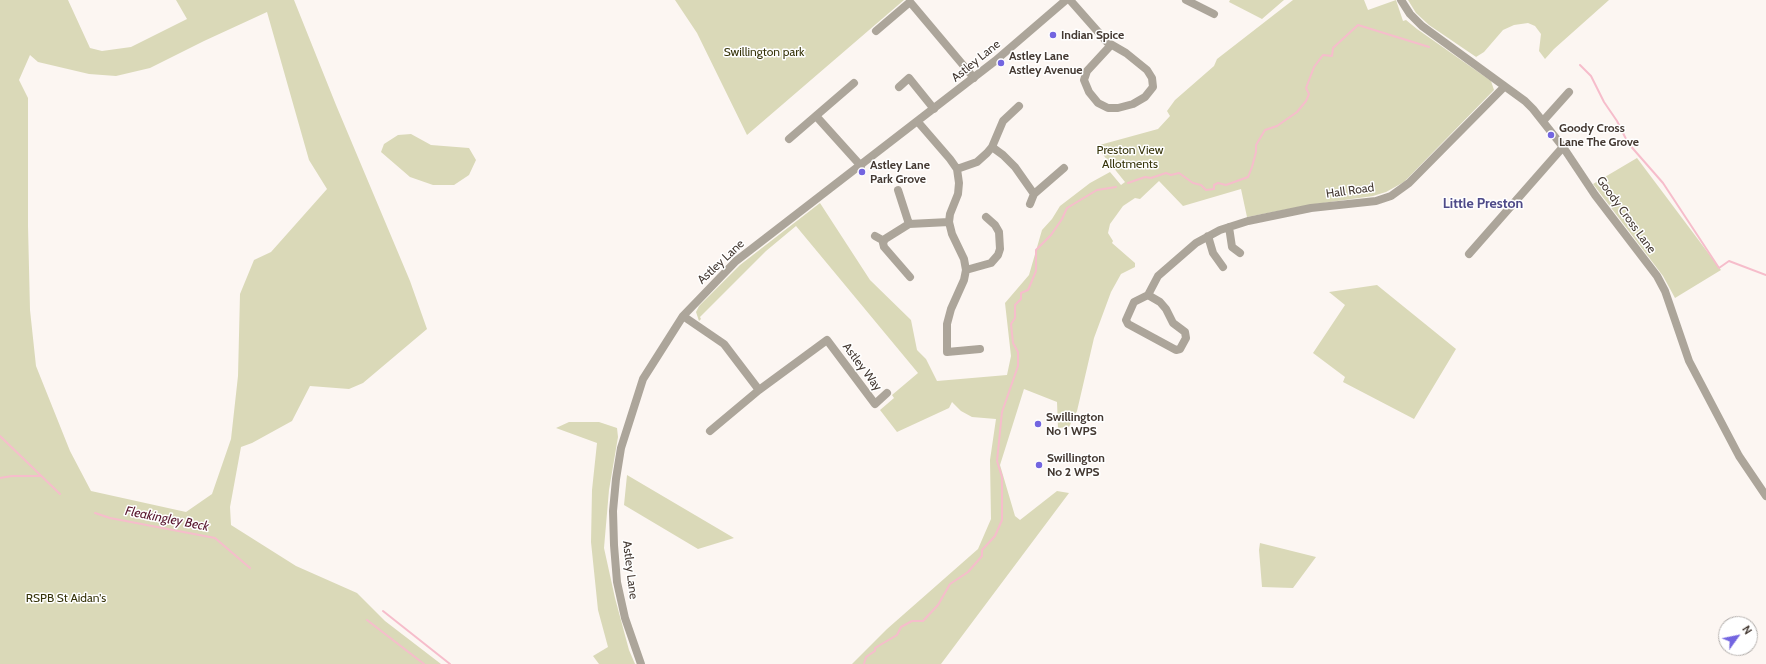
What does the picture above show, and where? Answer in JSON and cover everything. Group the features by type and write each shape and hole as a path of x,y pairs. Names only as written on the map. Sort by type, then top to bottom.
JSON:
{"street":[{"path":"1070,0 1111,45 1126,53 1147,70 1153,82 1151,91 1145,97 1133,104 1118,108 1108,108 1098,103 1089,92 1084,80 1087,72 1111,45"},
{"path":"1186,0 1214,14"},
{"name":"Goody Cross Lane","path":"1401,0 1410,14 1422,26 1525,101 1562,147 1596,196 1657,276 1665,291 1690,362 1739,456 1766,496"},
{"path":"876,31 910,2 974,78"},
{"name":"Astley Lane","path":"641,664 625,618 617,582 613,525 616,479 623,441 643,379 683,316 736,261 974,78 1060,2"},
{"path":"899,87 909,78 934,109"},
{"path":"790,139 854,83"},
{"name":"Hall Road","path":"1148,295 1158,276 1196,243 1229,227 1311,208 1376,201 1391,196 1409,183 1504,87"},
{"path":"1542,121 1569,92"},
{"path":"957,169 977,162 992,147 1003,121 1019,106"},
{"path":"816,116 861,166"},
{"path":"918,122 957,169 959,183 958,194 950,214 949,222 952,234 964,260 966,270 964,280 951,309 947,324 945,352 980,349"},
{"path":"992,147 1015,167 1034,194"},
{"path":"1469,254 1562,147"},
{"path":"1030,204 1034,194 1064,168"},
{"path":"898,190 909,224"},
{"path":"966,270 991,263 998,255 1000,249 999,232 995,225 986,217"},
{"path":"884,240 909,224 949,222"},
{"path":"1229,227 1232,247 1240,253"},
{"path":"875,236 884,240"},
{"path":"1208,236 1212,253 1223,267"},
{"path":"884,240 886,249 910,277"},
{"path":"1148,295 1160,302 1166,308 1173,323 1185,332 1186,338 1180,349 1176,350 1127,323 1126,318 1134,302 1148,295"},
{"path":"683,316 724,344 759,390"},
{"name":"Astley Way","path":"710,431 759,390 827,340 875,404 887,393"}],"green space":[{"name":"RSPB St Aidan's","path":"0,0 68,0 90,48 102,51 131,47 187,19 176,0 294,0 336,105 410,281 427,329 363,383 349,389 310,386 292,421 252,443 241,447 230,507 231,525 296,566 357,593 385,621 441,664 0,664","holes":["267,12 309,160 327,189 271,252 254,260 240,294 238,376 231,439 212,494 186,512 91,491 70,451 36,366 30,310 28,226 28,98 19,80 30,55 38,62 89,74 116,76 150,68"]},
{"name":"Swillington park","path":"675,0 904,0 747,135 697,33"},
{"path":"1230,0 1284,0 1262,19 1229,2"},
{"name":"Preston View Allotments","path":"1293,0 1364,0 1368,10 1396,0 1403,21 1406,20 1491,81 1494,90 1404,182 1386,192 1373,196 1309,205 1247,217 1241,189 1183,206 1159,181 1140,199 1135,198 1123,206 1110,224 1108,233 1113,241 1112,243 1135,263 1135,267 1121,274 1111,292 1094,338 1077,411 1069,427 1058,428 1057,402 1024,389 1000,465 1015,516 1020,520 1057,491 1069,493 941,664 852,664 887,629 978,549 991,519 990,460 996,419 972,417 961,411 952,402 949,408 897,432 880,410 894,398 892,395 918,373 796,226 766,251 700,317 701,319 699,321 696,312 699,306 740,265 820,203 870,280 911,320 917,350 926,359 937,381 1007,375 1011,356 1005,303 1029,275 1042,230 1052,219 1060,206 1090,183 1110,172 1121,185 1125,182 1096,146 1158,129 1170,116 1167,111 1175,100 1214,66 1217,59"},
{"path":"1408,0 1609,0 1554,49 1545,59 1539,51 1541,34 1535,26 1528,23 1514,25 1503,30 1484,52 1476,57 1429,25 1416,13"},
{"path":"411,134 431,145 469,148 476,160 469,175 454,185 433,185 410,177 381,152 384,144 398,135"},
{"path":"1637,158 1721,270 1675,298 1663,276 1593,184"},
{"path":"1377,285 1456,349 1414,419 1343,382 1345,377 1313,353 1345,305 1329,292"},
{"path":"569,422 599,422 617,428 618,437 609,490 604,548 615,598 629,650 635,664 599,664 593,656 608,647 598,610 591,542 592,490 597,443 556,428"},
{"path":"627,475 734,538 698,549 624,505"},
{"path":"1260,543 1316,557 1293,588 1262,587 1259,550"}],"waterway":[{"path":"1128,183 1145,177 1151,178 1166,173 1171,175 1179,173 1193,183 1201,185 1206,190 1214,189 1214,185 1218,183 1226,185 1248,177 1256,152 1256,145 1265,130 1277,126 1297,112 1306,101 1309,94 1306,88 1314,67 1323,55 1332,56 1333,48 1358,25 1429,47"},
{"path":"1580,65 1591,76 1628,143 1663,183 1719,268 1729,261 1766,275"},
{"path":"864,664 866,657 875,651 875,648 897,635 901,627 912,621 923,621 938,605 950,584 968,572 982,556 982,550 995,536 1002,520 1002,477 997,461 1002,412 1018,366 1018,352 1013,343 1011,324 1015,318 1015,305 1021,299 1021,293 1028,290 1036,271 1036,250 1051,235 1062,219 1067,208 1097,190 1116,187"},
{"name":"Fleakingley Beck","path":"0,436 60,494"},
{"path":"0,478 12,476 41,476"},
{"name":"Fleakingley Beck","path":"95,513 110,518 215,538 250,568"},
{"path":"383,611 450,664"},
{"name":"Fleakingley Beck","path":"367,620 424,664"}],"place":[{"name":"Indian Spice","path":"1053,35"},
{"name":"Astley Lane Astley Avenue","path":"1001,63"},
{"name":"Goody Cross Lane The Grove","path":"1551,135"},
{"name":"Astley Lane Park Grove","path":"862,172"},
{"name":"Swillington No 1 WPS","path":"1038,424"},
{"name":"Swillington No 2 WPS","path":"1039,465"}],"district":[{"name":"Little Preston","path":"1483,204"}]}
